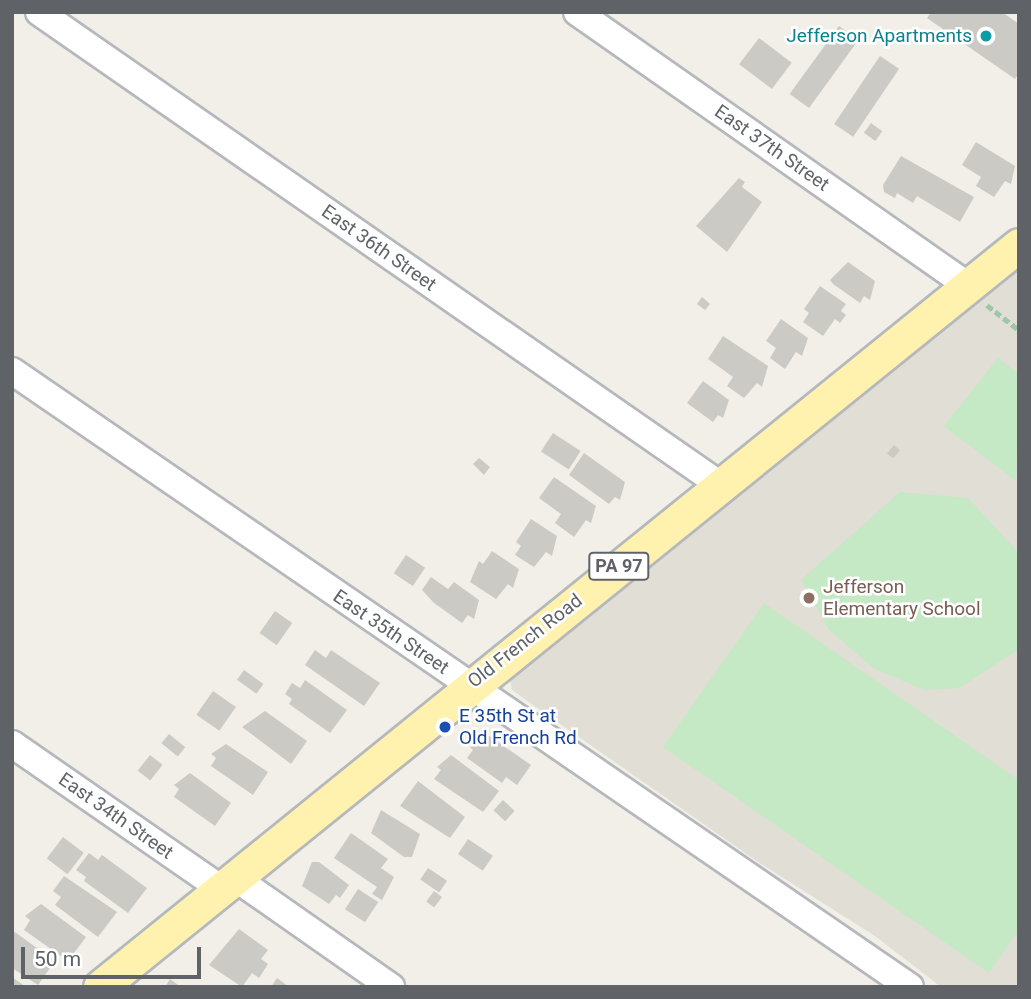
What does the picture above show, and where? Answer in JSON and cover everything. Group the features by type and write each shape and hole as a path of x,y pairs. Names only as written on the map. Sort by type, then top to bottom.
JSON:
{"main road":[{"name":"Old French Road","path":"100,987 719,484 975,293 1019,245"}],"street":[{"name":"East 36th Street","path":"39,12 719,484"},
{"name":"East 37th Street","path":"576,12 975,293"},
{"name":"East 35th Street","path":"12,371 910,987"},
{"name":"East 34th Street","path":"12,744 391,987"}],"path":[{"path":"975,293 1019,330"}],"shaded area":[{"name":"Jefferson Elementary School","path":"1019,258 1019,987 941,987 875,936 758,862 512,690 510,680 511,671"}],"green space":[{"path":"998,358 1019,374 1016,481 944,426"},
{"path":"900,492 968,498 1019,553 1019,649 959,688 924,690 873,668 829,630 801,580"},
{"path":"764,603 1019,780 1019,930 989,973 663,747"}],"building":[{"name":"Jefferson Apartments","path":"931,12 1002,12 1019,24 1019,73 1015,79 927,18"},
{"path":"839,26 858,40 809,108 790,94"},
{"path":"759,38 792,63 772,89 739,64"},
{"path":"880,56 899,69 853,137 834,124"},
{"path":"871,123 882,131 875,141 864,133"},
{"path":"976,142 1015,166 1011,184 1005,181 994,197 976,186 981,177 962,165"},
{"path":"901,156 974,197 960,222 917,196 913,203 897,193 895,198 884,192 883,185"},
{"path":"739,178 745,182 742,187 762,202 727,252 696,226"},
{"path":"848,262 875,281 870,300 864,296 860,303 830,280"},
{"path":"820,286 846,304 841,311 846,315 840,323 835,319 823,336 803,322 809,313 804,309"},
{"path":"702,297 710,304 705,310 697,304"},
{"path":"781,319 808,338 802,356 796,352 785,369 770,358 776,348 766,341"},
{"path":"723,336 768,366 762,387 757,383 744,398 727,386 733,377 708,359"},
{"path":"703,381 729,400 723,418 718,415 713,422 687,403"},
{"path":"553,433 581,451 569,469 541,451"},
{"path":"894,445 900,450 893,459 887,453"},
{"path":"584,453 625,482 620,500 615,497 609,504 569,475"},
{"path":"479,458 490,467 484,475 473,464"},
{"path":"554,477 596,506 591,523 586,520 574,537 555,523 561,514 539,498"},
{"path":"531,519 557,536 552,556 546,552 534,567 515,555 521,546 516,542"},
{"path":"492,551 519,569 513,588 508,584 496,599 470,582 479,561 483,564"},
{"path":"406,555 425,568 413,586 394,573"},
{"path":"431,577 448,589 454,582 479,600 474,619 468,615 462,623 434,603 422,590"},
{"path":"275,611 292,623 277,645 260,633"},
{"path":"315,650 326,658 331,650 380,683 364,706 305,665"},
{"path":"244,670 263,684 256,694 237,680"},
{"path":"305,680 347,710 330,733 289,704 292,699 285,694 292,683 300,688"},
{"path":"213,691 236,707 219,731 196,715"},
{"path":"265,711 307,741 291,764 242,727"},
{"path":"485,733 531,765 517,785 506,777 502,783 467,758 473,750 470,747"},
{"path":"169,734 185,747 178,757 161,743"},
{"path":"226,744 268,772 253,795 211,766 216,758 211,754"},
{"path":"150,755 163,765 150,781 138,771"},
{"path":"451,755 499,791 483,812 434,779 441,770 437,767"},
{"path":"190,773 231,803 215,826 174,797 179,789 174,785"},
{"path":"418,781 465,817 450,838 400,806"},
{"path":"503,800 515,811 505,821 493,810"},
{"path":"381,810 420,834 412,857 404,857 371,833"},
{"path":"351,833 388,859 381,868 394,877 382,900 372,894 377,887 334,858"},
{"path":"63,837 84,853 68,874 47,859"},
{"path":"468,839 493,856 483,871 458,854"},
{"path":"89,853 98,860 102,855 147,888 128,913 84,881 86,877 76,870"},
{"path":"312,862 319,862 349,885 340,898 336,895 329,904 302,886"},
{"path":"428,868 447,881 439,892 420,880"},
{"path":"64,876 117,912 98,937 55,905 61,897 53,891"},
{"path":"358,889 378,902 365,922 345,909"},
{"path":"434,891 442,897 434,907 426,901"},
{"path":"41,904 86,937 68,961 24,930 30,920 25,916"},
{"path":"239,929 268,950 261,959 268,964 259,978 252,973 242,987 209,965"},
{"path":"12,930 55,961 38,985 12,968"},
{"path":"12,977 26,987 12,987"},
{"path":"277,978 289,987 271,987"},
{"path":"170,979 181,987 165,987"}],"place":[{"name":"Jefferson Apartments","path":"986,36"},
{"name":"Jefferson Elementary School","path":"809,598"},
{"name":"E 35th St at Old French Rd","path":"445,727"}]}
